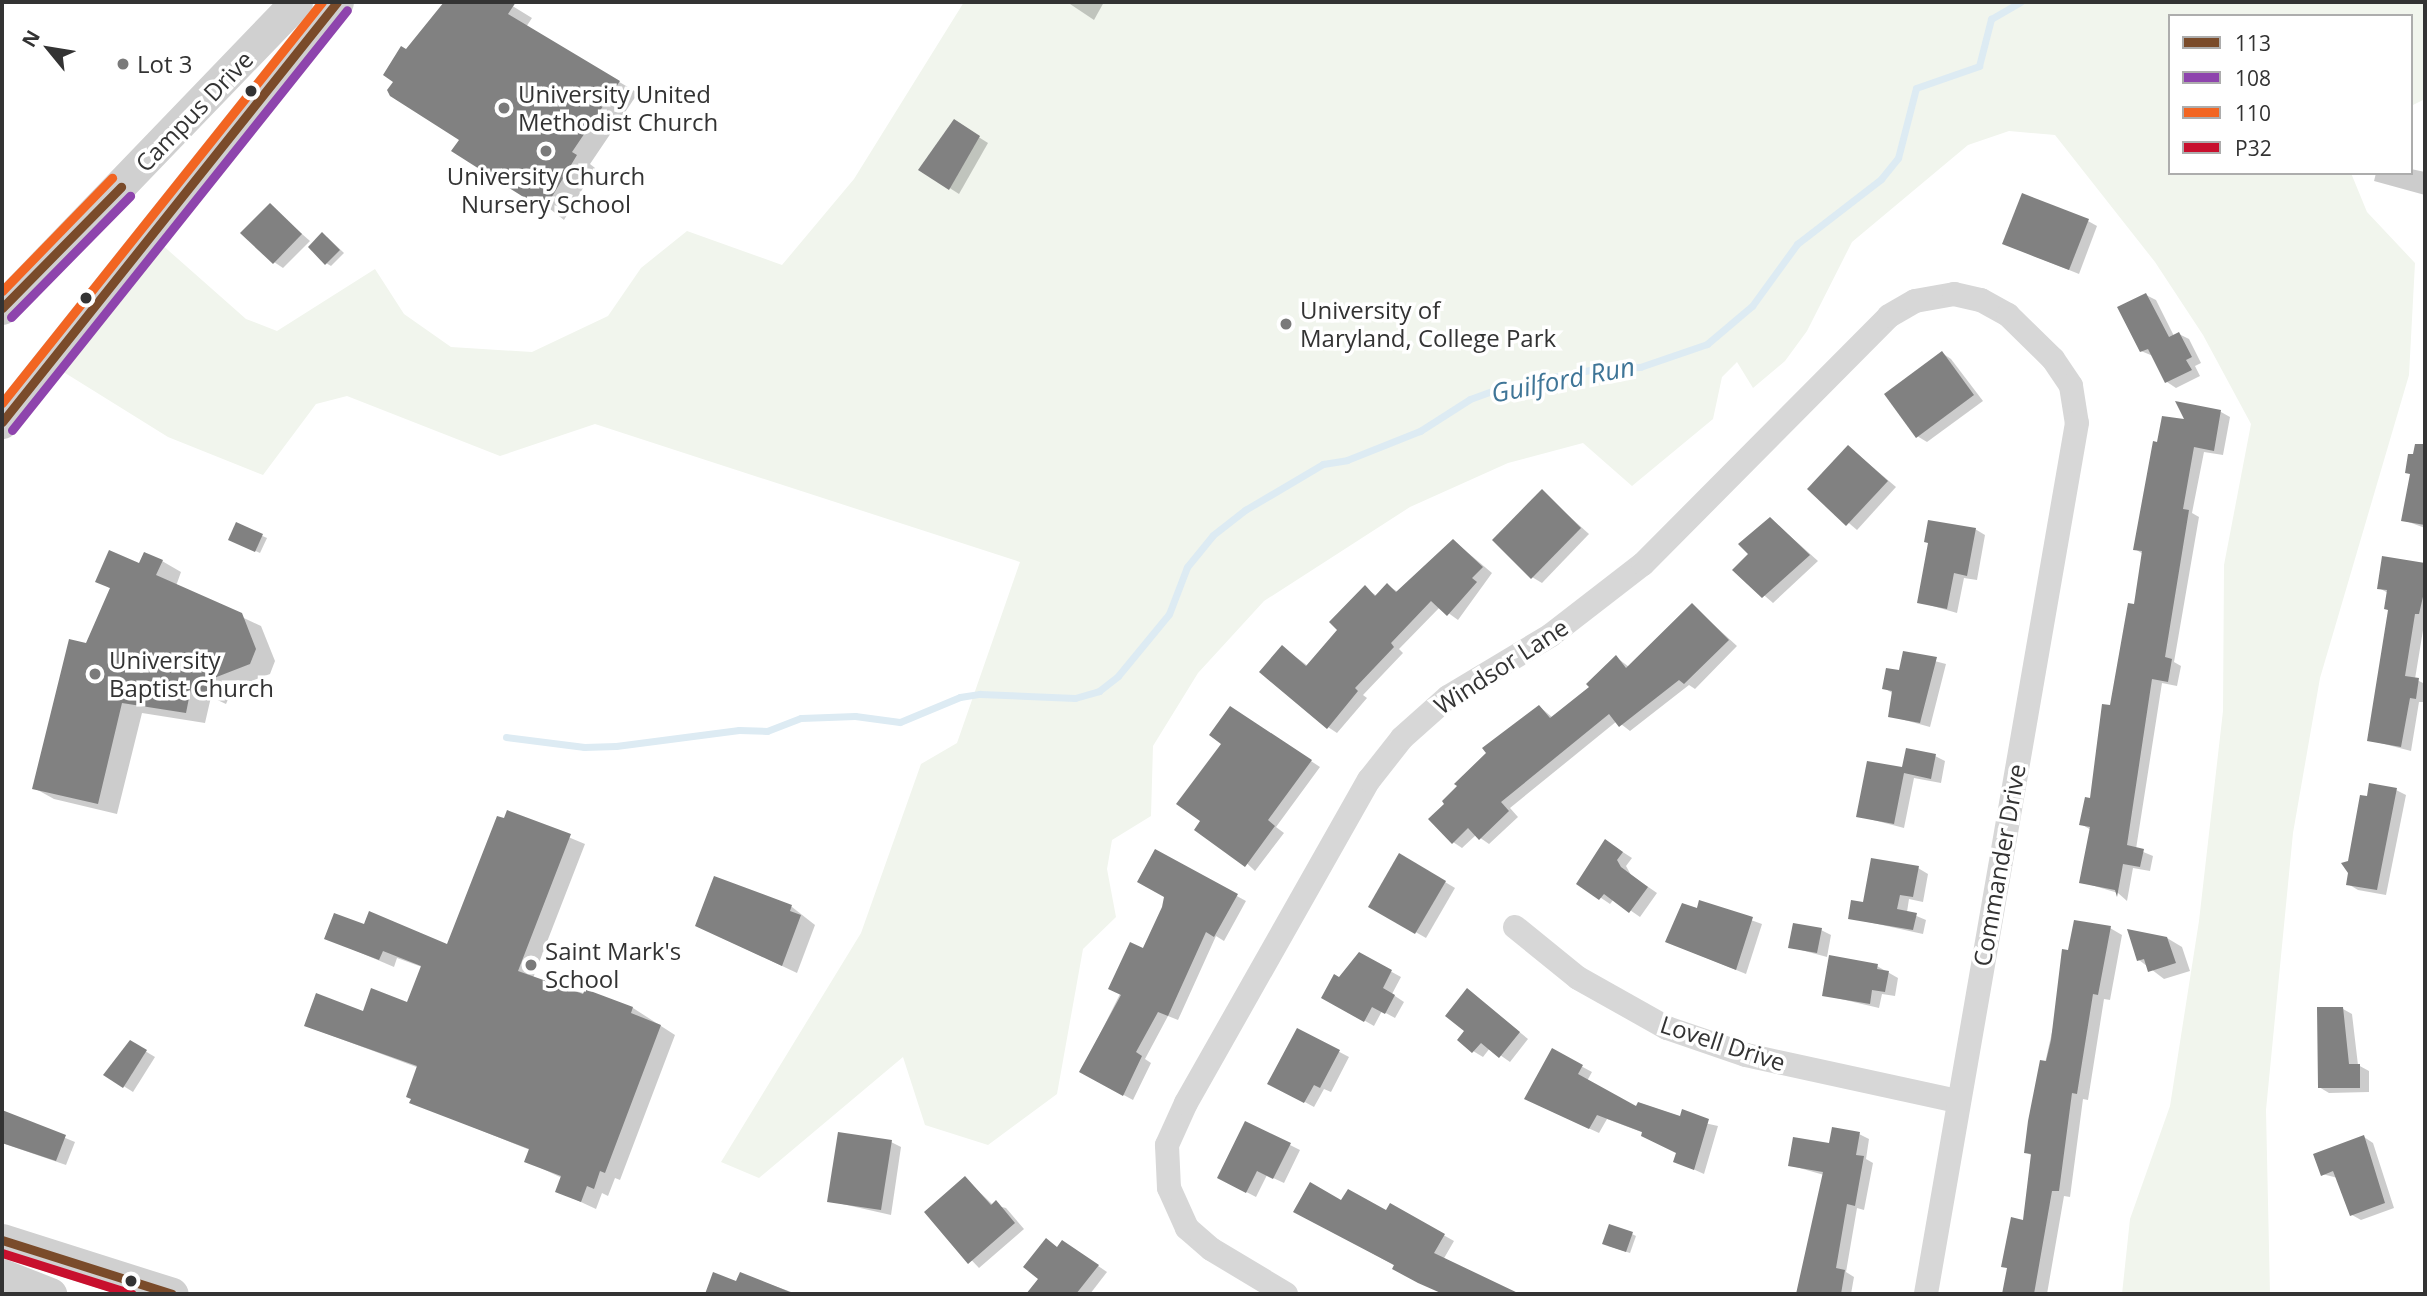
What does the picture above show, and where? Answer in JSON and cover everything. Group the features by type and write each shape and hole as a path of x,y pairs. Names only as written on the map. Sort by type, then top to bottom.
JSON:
{"street":[{"name":"Campus Drive","path":"2,308 296,2"},
{"name":"Campus Drive","path":"2,422 337,2"},
{"name":"Windsor Lane","path":"1286,1294 1211,1249 1187,1228 1169,1188 1167,1145 1186,1103 1355,803 1402,738 1455,692 1551,635 1620,584 1862,340 1889,316 1915,301 1941,295 1969,296 2008,315 2063,372 2074,398 2075,437"},
{"name":"Commander Drive","path":"1926,1294 1957,1101 2075,437"},
{"name":"Lovell Drive","path":"1515,927 1578,978 1667,1028 1746,1055 1957,1101"},
{"path":"2,1240 172,1294"},
{"path":"2,1275 50,1294"}],"shaded area":[{"path":"964,2 2425,2 2425,99 2413,105 2413,14 2168,14 2168,175 2352,175 2367,212 2415,263 2409,375 2320,678 2293,833 2266,1110 2270,1294 2122,1294 2130,1219 2170,1106 2199,921 2223,711 2224,565 2251,424 2203,335 2155,262 2055,135 2009,131 1968,145 1852,242 1807,331 1785,361 1753,388 1737,362 1722,377 1713,419 1632,486 1583,443 1508,463 1410,507 1264,601 1198,673 1153,746 1151,816 1112,840 1107,869 1116,917 1083,949 1057,1094 988,1145 925,1125 903,1057 759,1178 721,1162 861,933 921,764 957,743 1020,562 595,424 500,456 347,396 316,404 263,475 168,437 41,358 160,243 246,319 277,331 375,269 404,314 451,347 532,352 608,316 641,268 687,231 782,265 854,179"}],"building":[{"name":"University United Methodist Church","path":"444,2 516,2 508,14 620,81 572,152 577,155 544,210 451,151 459,140 390,96 387,90 393,82 383,75 401,46 406,49"},
{"path":"954,119 980,136 949,190 918,170"},
{"path":"2022,193 2089,219 2069,270 2002,244"},
{"path":"270,203 302,234 273,264 240,233"},
{"path":"322,232 340,250 325,265 308,247"},
{"path":"2146,293 2169,337 2179,332 2192,357 2186,360 2192,370 2165,383 2148,349 2140,352 2117,307"},
{"path":"1942,351 1974,395 1916,438 1884,394"},
{"path":"2175,401 2221,410 2214,451 2194,447 2183,509 2189,510 2165,657 2172,659 2168,682 2152,679 2127,845 2144,849 2140,867 2123,864 2117,897 2115,890 2079,883 2090,827 2079,825 2085,797 2090,798 2102,704 2110,705 2128,603 2134,604 2142,551 2133,550 2153,441 2157,442 2162,416 2184,419"},
{"path":"2415,444 2425,444 2425,525 2401,521 2410,474 2405,473 2408,454 2413,454"},
{"path":"1848,445 1888,481 1846,526 1807,489"},
{"path":"1542,489 1581,528 1531,579 1492,540"},
{"path":"1770,517 1810,555 1762,598 1732,570 1748,554 1738,544"},
{"path":"1928,520 1976,528 1967,576 1954,573 1947,609 1917,603 1928,543 1924,542"},
{"path":"236,522 263,534 255,552 228,540"},
{"path":"1453,539 1483,567 1472,578 1477,582 1447,616 1431,601 1391,643 1394,647 1355,688 1358,691 1327,729 1259,672 1282,645 1306,666 1337,630 1329,622 1365,585 1375,596 1387,583 1396,592"},
{"name":"University Baptist Church","path":"109,550 139,563 144,552 163,560 156,575 242,613 256,649 250,664 214,678 206,694 191,688 186,713 122,703 98,804 32,789 69,639 86,643 110,588 95,582"},
{"path":"2382,556 2425,563 2425,588 2419,614 2415,614 2405,676 2419,678 2416,699 2410,698 2401,747 2367,741 2388,610 2384,609 2387,590 2377,589"},
{"path":"1692,603 1729,640 1684,684 1679,680 1619,727 1609,714 1501,802 1509,811 1479,840 1468,828 1452,844 1428,819 1444,804 1442,801 1457,786 1454,784 1486,753 1482,748 1539,705 1550,718 1589,687 1586,684 1616,655 1626,668"},
{"path":"1903,651 1937,657 1920,723 1888,717 1892,691 1882,689 1886,668 1899,670"},
{"path":"1230,706 1312,760 1268,820 1275,826 1245,867 1194,830 1200,821 1176,804 1221,744 1209,735"},
{"path":"1906,748 1936,754 1931,779 1904,773 1894,824 1856,817 1867,761 1902,767"},
{"path":"2369,783 2397,788 2377,890 2346,885 2348,873 2341,863 2348,861 2360,795 2367,796"},
{"path":"507,810 571,834 518,971 583,994 585,989 633,1007 631,1013 661,1025 605,1173 600,1171 594,1189 587,1186 581,1202 555,1192 561,1176 524,1162 529,1149 409,1103 411,1099 406,1097 417,1066 304,1026 316,993 363,1011 371,988 407,1002 421,966 383,951 379,960 324,939 334,913 364,924 369,911 447,944 497,816 504,818"},
{"path":"1605,839 1623,852 1617,860 1621,867 1648,887 1629,913 1604,894 1599,900 1576,884"},
{"path":"1155,849 1238,894 1214,937 1206,932 1168,1016 1158,1012 1136,1052 1142,1056 1123,1096 1079,1072 1121,995 1108,989 1130,942 1143,948 1162,907 1164,897 1137,882"},
{"path":"1399,853 1446,881 1415,934 1368,907"},
{"path":"1871,858 1919,866 1913,897 1900,895 1897,909 1917,913 1913,930 1848,919 1851,900 1863,902"},
{"path":"714,876 792,905 790,911 801,915 782,966 695,926"},
{"path":"1699,900 1753,917 1736,970 1665,942 1682,903 1697,908"},
{"path":"2074,920 2111,926 2098,995 2093,994 2077,1094 2072,1093 2059,1191 2052,1191 2034,1294 2002,1294 2007,1268 2001,1267 2011,1217 2023,1220 2031,1154 2024,1153 2028,1121 2040,1060 2046,1061 2051,1040 2062,949 2068,950"},
{"path":"1793,923 1822,928 1817,953 1788,948"},
{"path":"2127,929 2167,937 2176,963 2148,972 2144,959 2137,961"},
{"path":"1359,952 1392,970 1383,988 1395,995 1385,1014 1372,1007 1364,1022 1321,998 1334,974 1339,977"},
{"path":"1829,955 1878,964 1877,969 1889,971 1885,992 1872,990 1870,1004 1822,996"},
{"path":"1467,988 1520,1032 1499,1058 1481,1043 1472,1053 1457,1040 1464,1031 1445,1016"},
{"path":"2317,1007 2343,1007 2349,1064 2360,1064 2360,1088 2318,1088"},
{"path":"1297,1028 1340,1050 1320,1088 1314,1085 1304,1103 1267,1084"},
{"path":"130,1040 147,1050 123,1088 103,1075"},
{"path":"1552,1048 1583,1065 1578,1074 1636,1106 1638,1102 1680,1116 1682,1109 1709,1119 1694,1170 1673,1162 1676,1153 1641,1136 1642,1132 1597,1115 1589,1129 1524,1099"},
{"path":"2,1110 66,1135 56,1161 2,1143"},
{"path":"1245,1121 1291,1143 1273,1179 1257,1171 1246,1193 1217,1178"},
{"path":"1832,1127 1860,1132 1856,1155 1864,1156 1855,1206 1847,1204 1836,1268 1845,1270 1841,1294 1796,1294 1823,1172 1788,1166 1793,1137 1829,1143"},
{"path":"838,1132 892,1140 881,1210 827,1202"},
{"path":"2364,1135 2385,1203 2350,1216 2333,1171 2321,1176 2313,1154"},
{"path":"965,1176 991,1205 996,1200 1015,1223 968,1264 924,1212"},
{"path":"1310,1182 1341,1200 1348,1189 1386,1210 1390,1203 1445,1234 1434,1253 1520,1294 1443,1294 1418,1283 1392,1269 1394,1265 1293,1212"},
{"path":"1609,1224 1633,1232 1626,1252 1602,1244"},
{"path":"1046,1238 1057,1247 1062,1240 1099,1265 1076,1294 1026,1294 1038,1279 1023,1267"},
{"path":"713,1272 736,1281 740,1272 795,1294 705,1294"}],"waterway":[{"name":"Guilford Run","path":"506,737 584,747 616,746 739,730 767,731 801,718 855,716 900,722 960,697 980,694 1075,698 1099,691 1118,676 1169,614 1187,567 1213,535 1245,510 1323,464 1347,460 1420,431 1470,399 1506,386 1595,369 1640,367 1707,344 1752,306 1797,244 1881,179 1898,158 1916,88 1979,66 1991,19 2021,2"}],"transit line":[{"name":"110","path":"2,403 322,2"},
{"name":"113","path":"2,422 337,2"},
{"name":"108","path":"12,430 347,10"},
{"name":"110","path":"2,291 112,178"},
{"name":"113","path":"2,308 121,187"},
{"name":"108","path":"11,317 130,196"},
{"name":"113","path":"2,1240 172,1294"},
{"name":"P32","path":"2,1253 132,1294"}],"place":[{"name":"Lot 3","path":"123,64"},
{"name":"University United Methodist Church","path":"504,108"},
{"name":"University Church Nursery School","path":"546,151"},
{"name":"University of Maryland, College Park","path":"1286,324"},
{"name":"University Baptist Church","path":"95,674"},
{"name":"Saint Mark's School","path":"531,965"}]}
